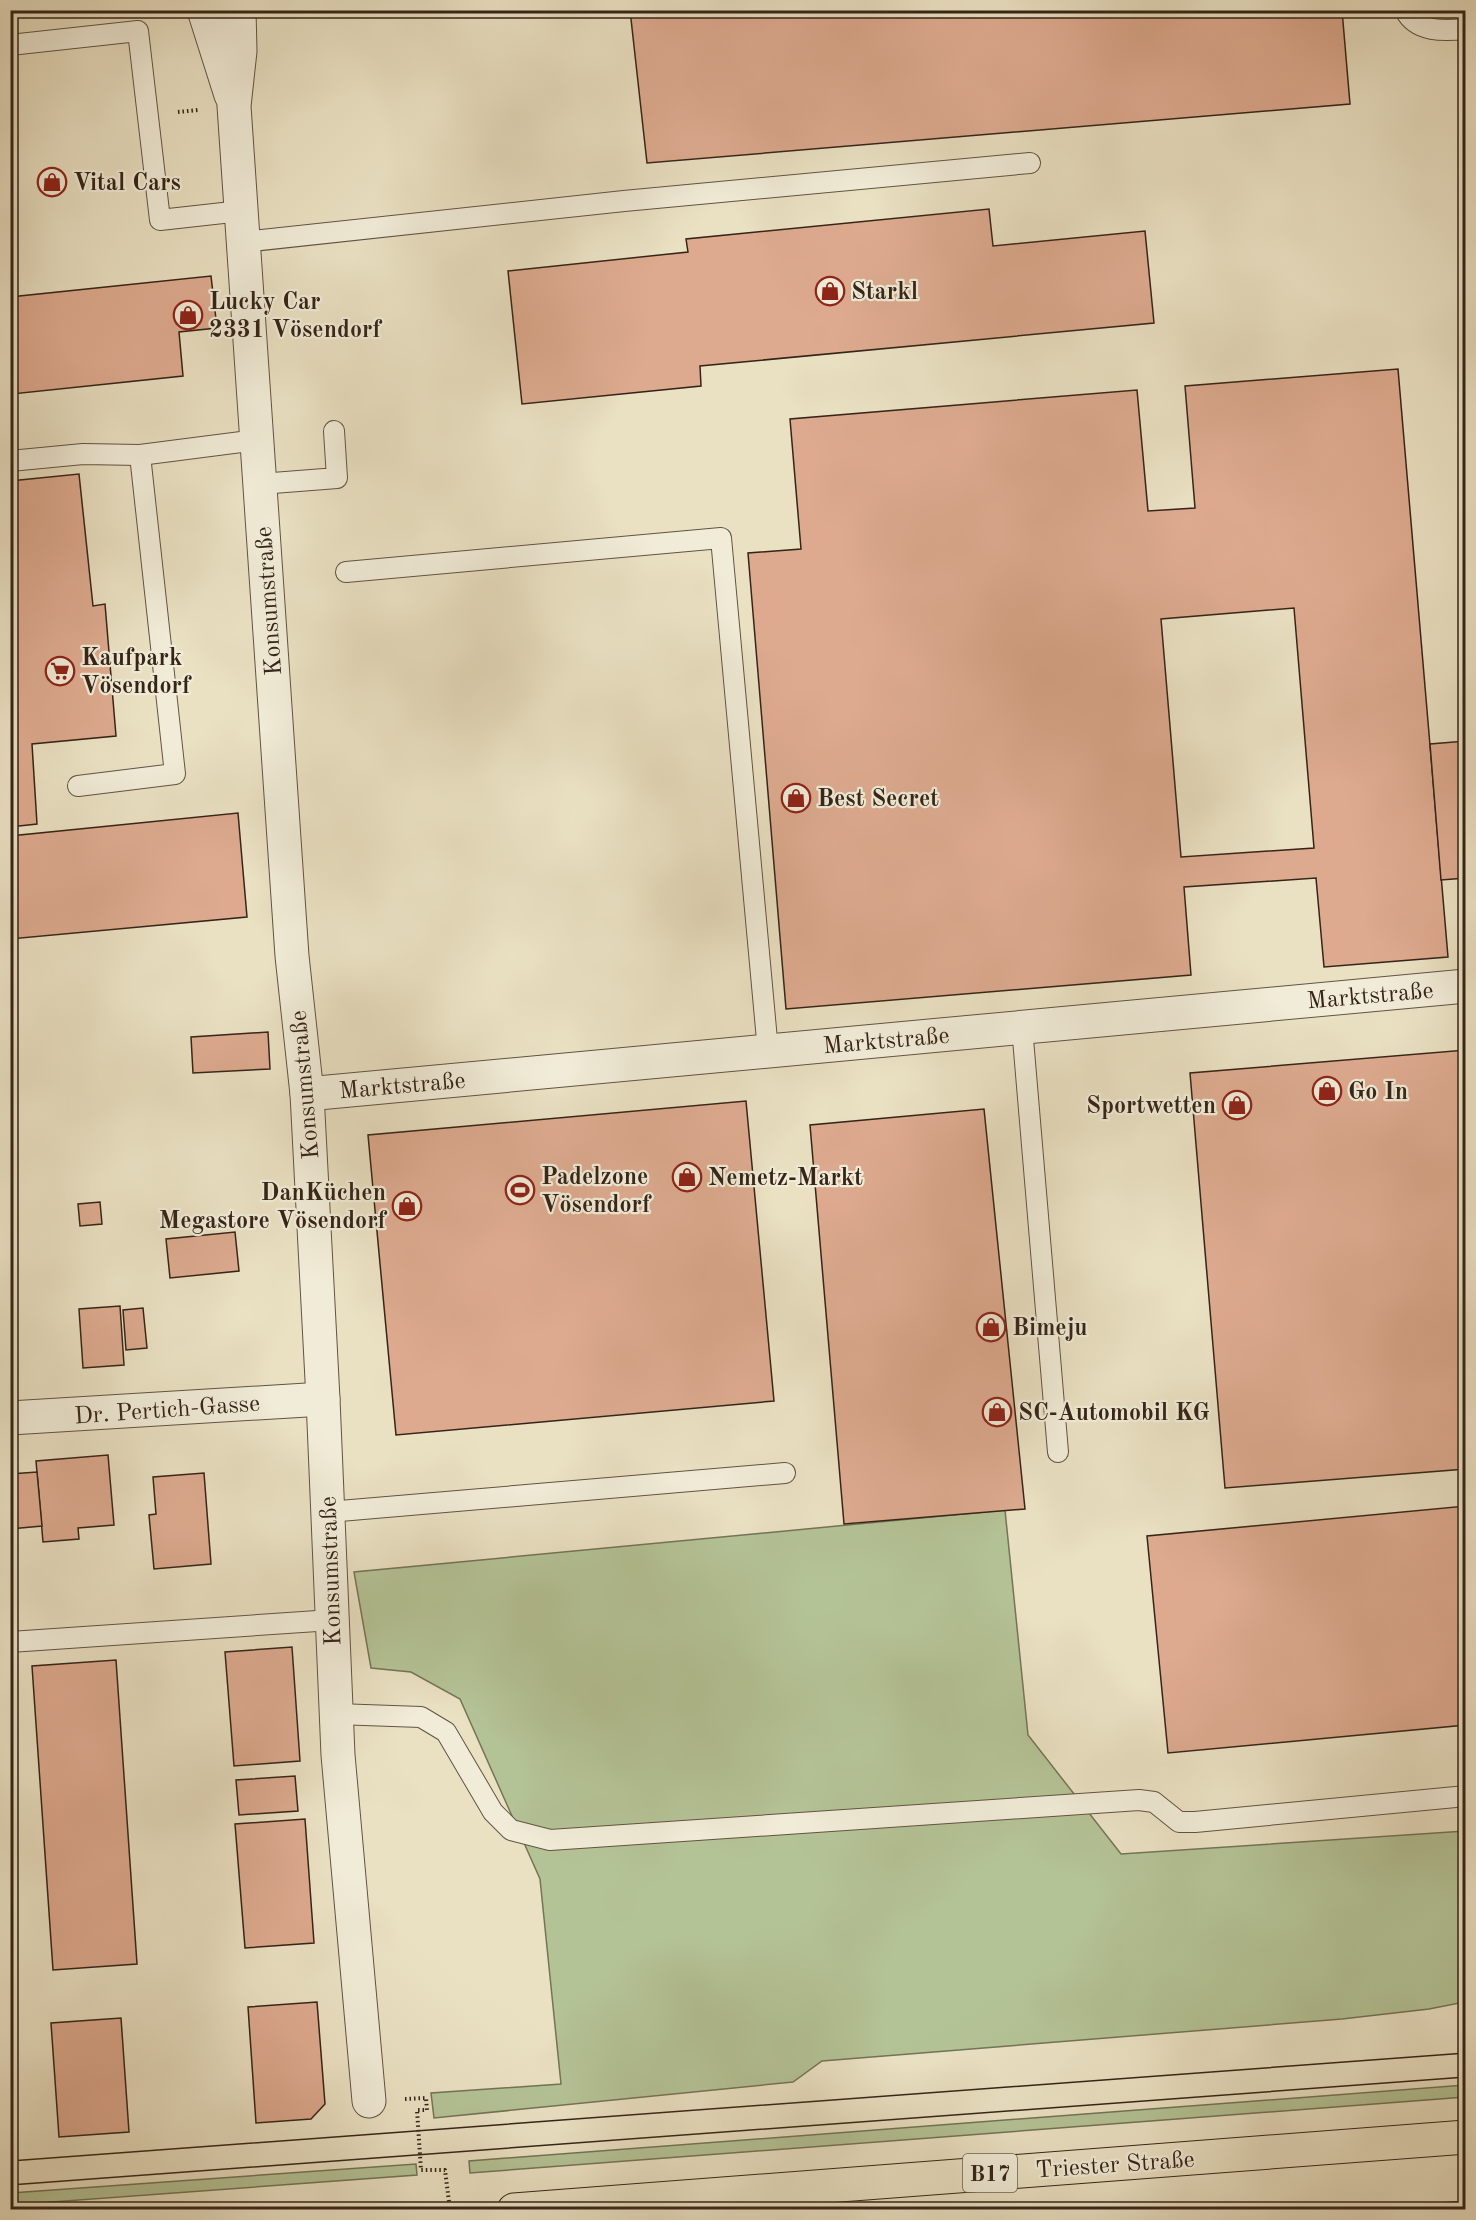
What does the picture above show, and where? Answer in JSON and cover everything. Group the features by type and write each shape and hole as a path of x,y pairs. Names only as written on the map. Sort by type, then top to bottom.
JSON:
{"main road":[{"name":"Triester Straße","path":"514,2210 1466,2137"}],"street":[{"name":"Konsumstraße","path":"204,10 234,106"},
{"name":"Konsumstraße","path":"239,10 240,51 234,106 292,956 307,1094 338,1755 369,2101"},
{"name":"Marktstraße","path":"307,1094 1466,986"},
{"name":"Dr. Pertich-Gasse","path":"10,1418 323,1399"}],"lane":[{"path":"1405,10 1407,15 1419,25 1441,32 1466,29"},
{"path":"10,45 138,31 160,220 242,227 635,200 1030,163"},
{"path":"260,484 338,478 334,431"},
{"path":"10,461 83,454 140,454 257,440"},
{"path":"78,786 175,774 140,454"},
{"path":"346,572 721,538 768,1051"},
{"path":"1022,1027 1058,1452"},
{"path":"328,1512 785,1473"},
{"path":"10,1642 332,1620"},
{"path":"336,1714 421,1717 446,1732 493,1812 511,1830 550,1840 1139,1800 1154,1802 1179,1822 1195,1822 1466,1797"}],"path":[{"path":"148,116 234,106"},
{"path":"369,2101 426,2098 427,2110 417,2110 421,2170 445,2170 450,2210"}],"green space":[{"path":"1005,1510 1028,1735 1121,1854 1465,1831 1465,2002 1429,2009 1342,2019 822,2061 793,2082 434,2118 431,2093 561,2084 540,1879 460,1699 411,1672 371,1668 354,1572"},
{"path":"1465,2085 1465,2097 470,2173 469,2161"},
{"path":"416,2164 417,2175 11,2205 11,2193"}],"building":[{"path":"630,10 1342,10 1350,104 647,163"},
{"name":"Starkl","path":"989,209 993,246 1145,231 1154,323 700,366 701,386 522,404 508,271 688,252 686,239"},
{"path":"211,276 217,328 179,332 183,376 12,394 10,297"},
{"path":"1398,369 1448,957 1324,967 1316,878 1184,887 1191,975 786,1009 748,553 801,549 790,419 1137,390 1148,511 1195,508 1185,386","holes":["1294,608 1314,848 1181,857 1161,619"]},
{"name":"Kaufpark Vösendorf","path":"79,474 93,606 105,604 116,736 32,744 37,824 10,827 10,481"},
{"path":"1466,741 1466,878 1441,880 1430,744"},
{"path":"238,813 247,917 10,939 10,836"},
{"path":"268,1032 270,1069 193,1073 191,1037"},
{"path":"1466,1050 1466,1469 1225,1488 1190,1073"},
{"path":"746,1101 774,1401 396,1435 368,1135"},
{"path":"984,1109 1025,1509 844,1524 810,1125"},
{"path":"100,1202 102,1224 80,1226 78,1204"},
{"path":"235,1232 239,1271 170,1278 166,1239"},
{"path":"120,1306 124,1365 83,1368 79,1309"},
{"path":"143,1308 147,1348 126,1350 123,1310"},
{"path":"108,1455 114,1525 78,1528 79,1539 43,1542 36,1461"},
{"path":"37,1472 42,1526 10,1529 10,1474"},
{"path":"204,1473 211,1564 154,1569 149,1515 156,1514 153,1477"},
{"path":"1466,1506 1466,1725 1168,1753 1147,1536"},
{"path":"292,1647 300,1761 234,1766 225,1652"},
{"path":"116,1660 137,1964 53,1970 32,1666"},
{"path":"295,1776 298,1811 239,1815 236,1780"},
{"path":"305,1819 314,1943 245,1948 235,1824"},
{"path":"317,2002 325,2104 311,2119 256,2123 248,2007"},
{"path":"121,2018 129,2132 59,2137 51,2023"},
{"path":"1466,2201 1466,2210 1402,2210 1401,2206"},
{"path":"1401,2206 1402,2210 1354,2210"}],"tram line":[{"path":"10,2161 1466,2053"},
{"path":"10,2185 1466,2077"}],"place":[{"name":"Vital Cars","path":"52,182"},
{"name":"Starkl","path":"830,291"},
{"name":"Lucky Car 2331 Vösendorf","path":"188,315"},
{"name":"Kaufpark Vösendorf","path":"60,671"},
{"name":"Best Secret","path":"796,798"},
{"name":"Go In","path":"1327,1091"},
{"name":"Sportwetten","path":"1237,1105"},
{"name":"Nemetz-Markt","path":"687,1177"},
{"name":"Padelzone Vösendorf","path":"520,1190"},
{"name":"DanKüchen Megastore Vösendorf","path":"407,1206"},
{"name":"Bimeju","path":"991,1327"},
{"name":"SC-Automobil KG","path":"997,1412"}]}
